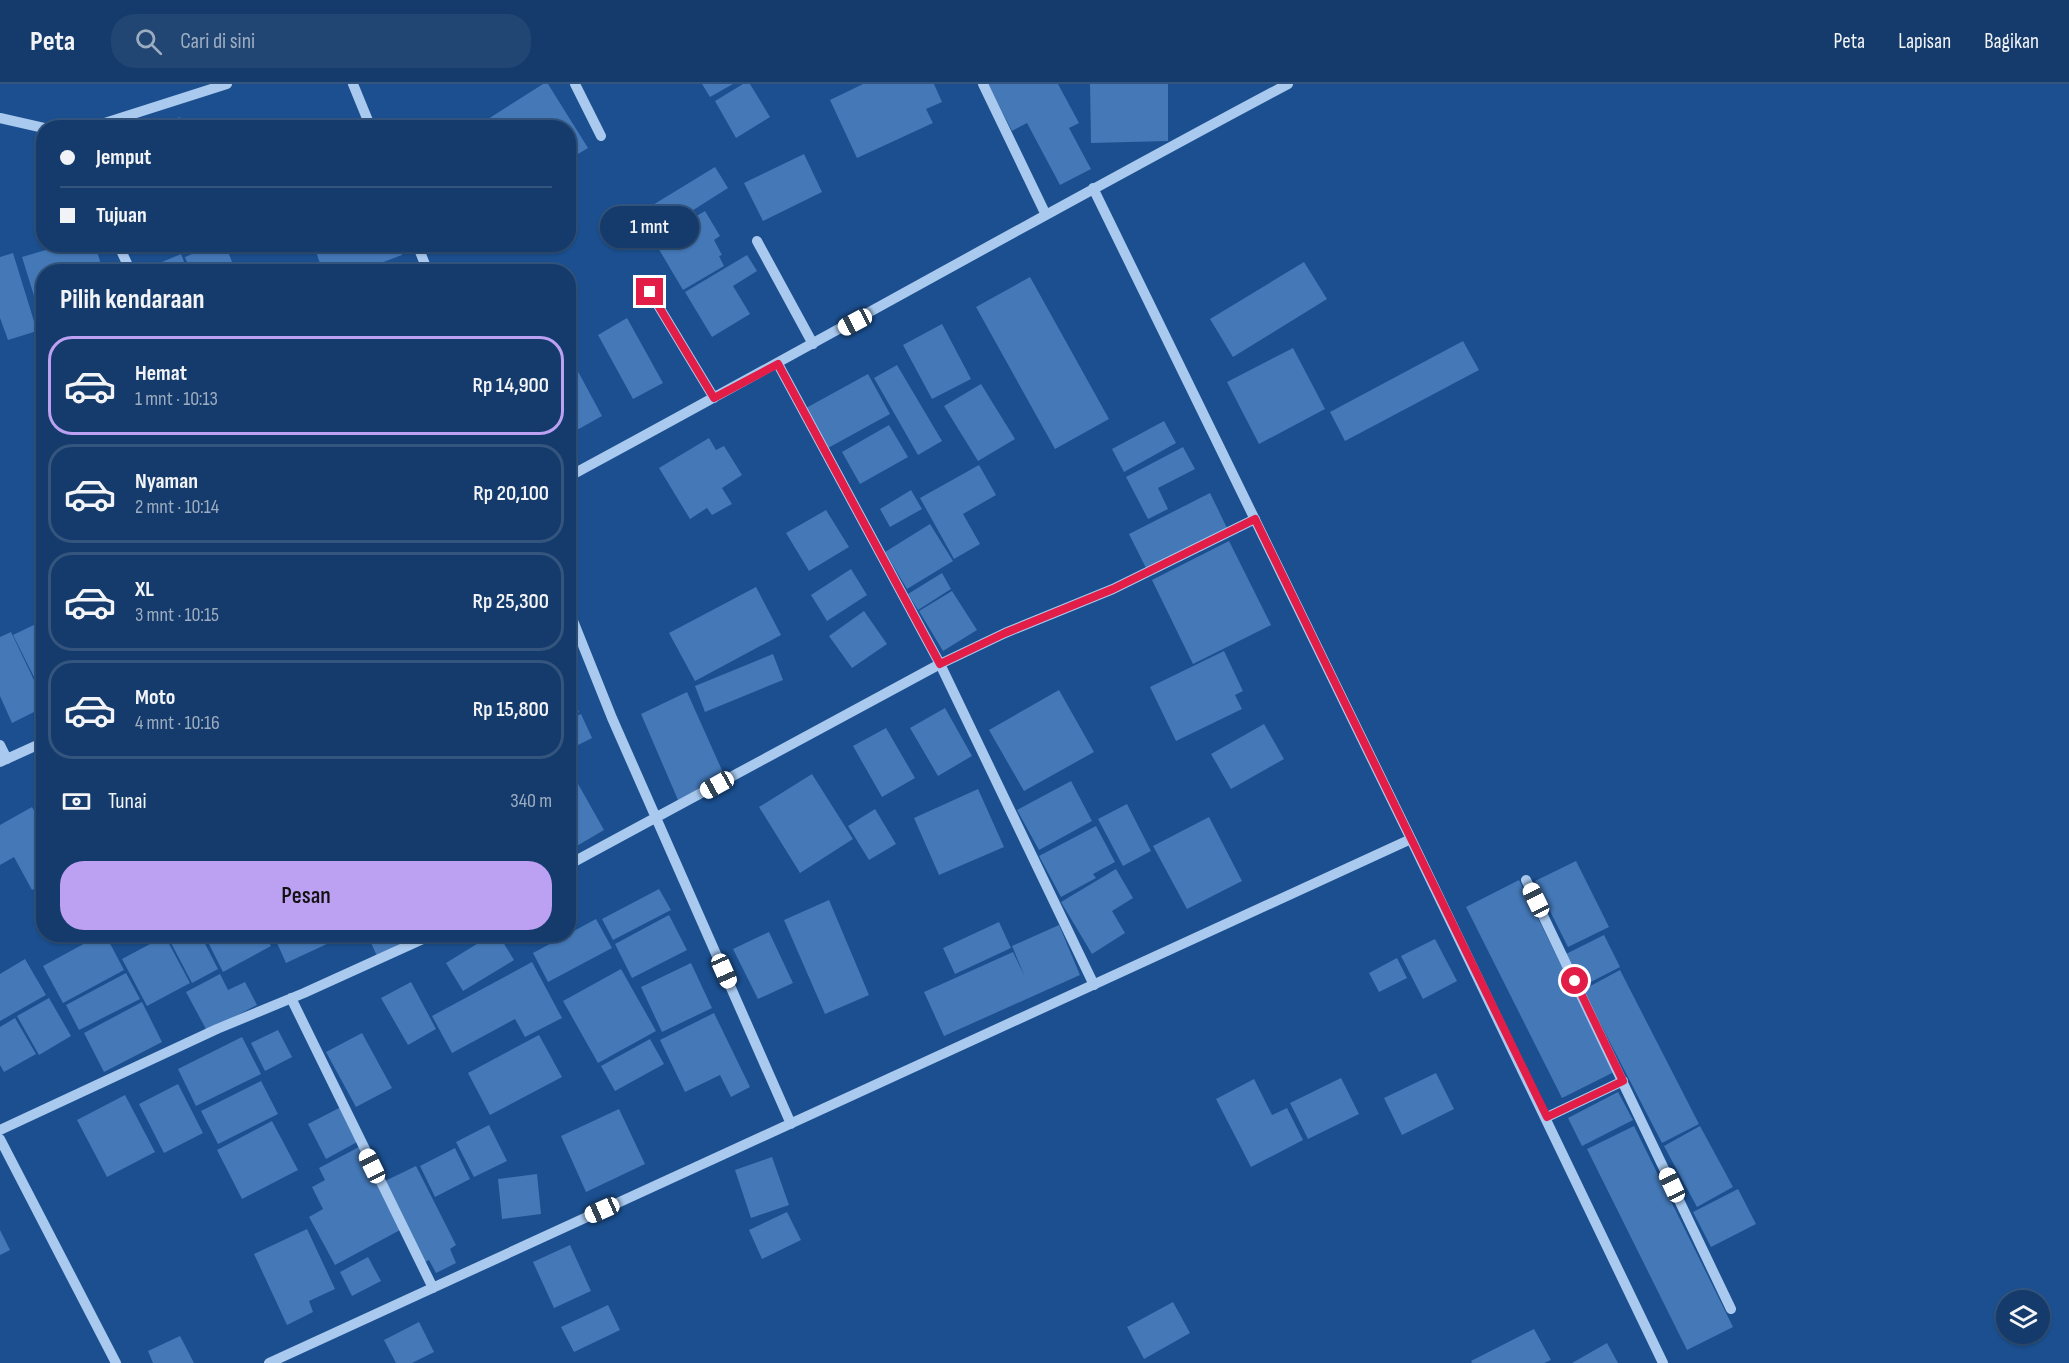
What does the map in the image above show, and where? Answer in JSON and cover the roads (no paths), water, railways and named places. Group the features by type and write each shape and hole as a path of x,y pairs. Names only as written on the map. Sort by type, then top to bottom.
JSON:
{"street":[{"path":"113,120 227,84"},
{"path":"353,84 368,120"},
{"path":"575,84 601,136"},
{"path":"983,84 1046,214"},
{"path":"576,473 778,364 1093,188 1288,84"},
{"path":"0,118 36,126"},
{"path":"1093,188 1547,1117 1663,1363"},
{"path":"757,241 813,344"},
{"path":"650,292 714,398"},
{"path":"778,364 940,664 1094,985"},
{"path":"576,861 940,664 1005,633 1113,589 1255,519"},
{"path":"576,627 657,819 791,1124"},
{"path":"0,745 3,761 36,746"},
{"path":"269,1363 1412,840"},
{"path":"1526,880 1731,1309"},
{"path":"0,1130 217,1029 416,942"},
{"path":"291,998 433,1288"},
{"path":"1547,1117 1623,1081"},
{"path":"0,1139 116,1363"}]}
